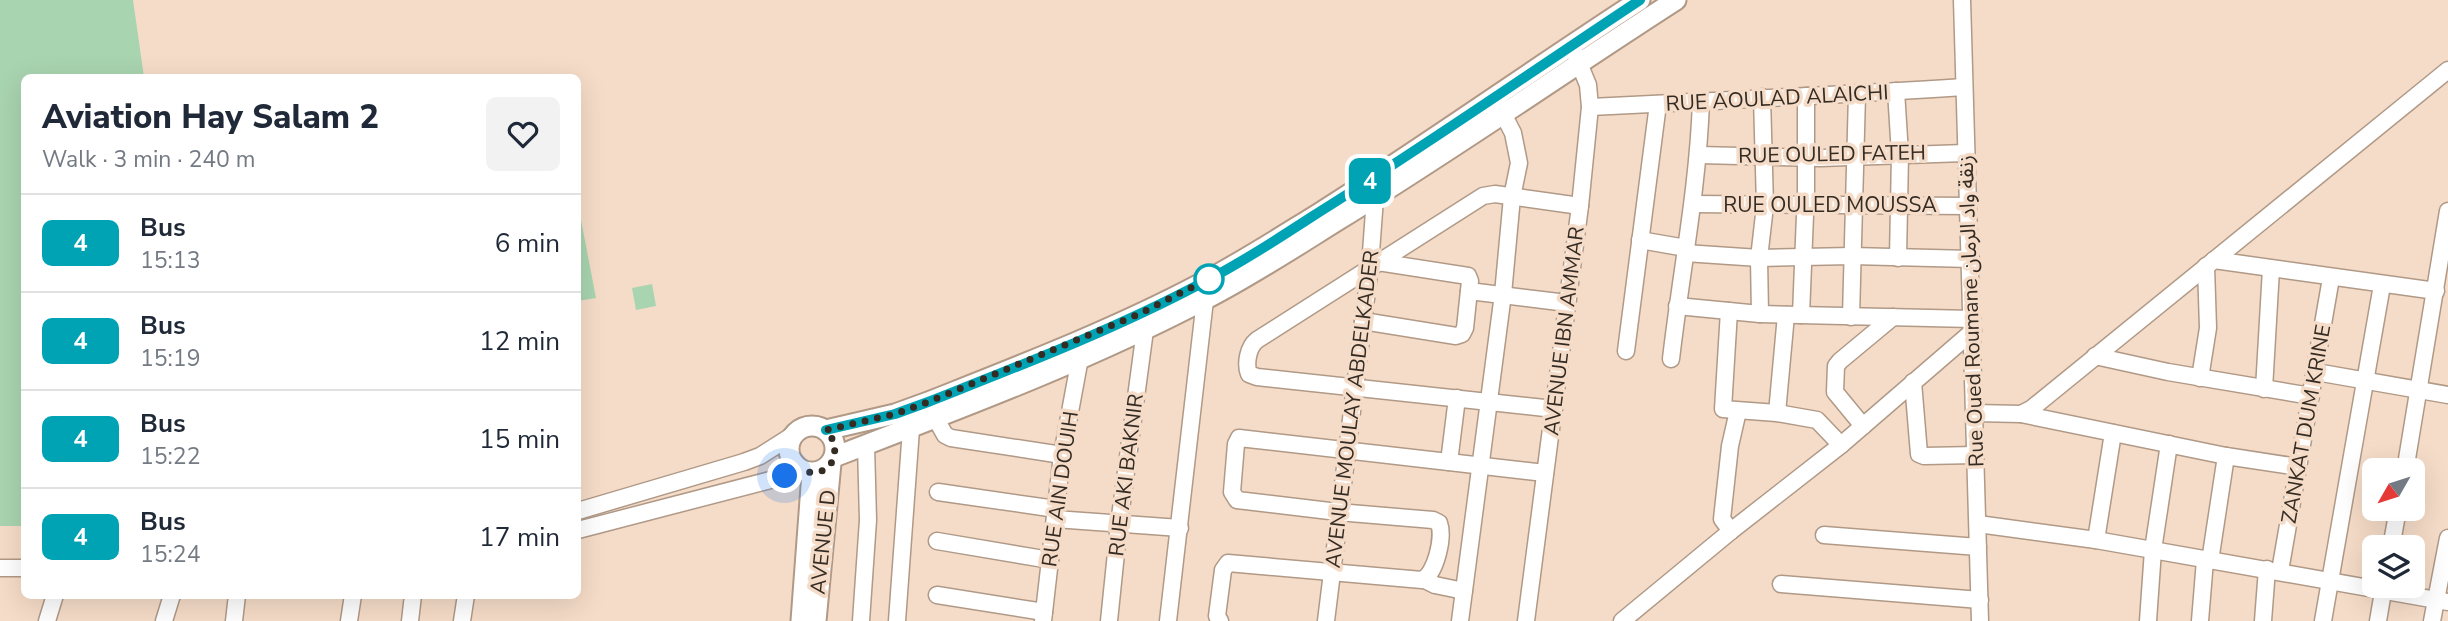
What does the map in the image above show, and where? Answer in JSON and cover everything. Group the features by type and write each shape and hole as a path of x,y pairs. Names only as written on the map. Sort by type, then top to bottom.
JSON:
{"main road":[{"path":"1499,107 1199,284 1139,314 895,414 826,430 812,426 798,430 788,449 793,463 808,472 819,472 832,460 866,444 936,419 1080,358 1205,300 1375,198 1575,54 1640,0"},
{"path":"1575,54 1676,0"},
{"path":"826,430 834,442 832,460"},
{"name":"AVENUE D","path":"816,621 832,460"},
{"name":"AVENUE D","path":"801,621 808,472"}],"street":[{"name":"Rue Oued Roumane زنقة واد الرمان","path":"1962,0 1980,621"},
{"name":"AVENUE IBN AMMAR","path":"1526,621 1580,206 1590,107 1588,85 1575,54"},
{"path":"2021,414 2044,399 2448,70"},
{"name":"RUE AOULAD ALAICHI","path":"1590,107 1964,86"},
{"path":"1896,91 1901,204 1898,258"},
{"path":"1851,317 1857,94"},
{"path":"1777,413 1804,256 1806,96"},
{"path":"1760,314 1759,258 1765,206 1762,97"},
{"path":"1671,359 1685,250 1694,204 1701,101"},
{"path":"1626,351 1658,104"},
{"path":"1460,621 1503,294 1512,197 1519,163 1513,133 1499,107"},
{"name":"RUE OULED FATEH","path":"1699,155 1765,158 1965,153"},
{"path":"1554,408 1251,376 1247,368 1250,347 1257,340 1483,196 1495,194 1580,206"},
{"name":"AVENUE MOULAY ABDELKADER","path":"1325,621 1363,321 1374,264 1375,198"},
{"name":"RUE OULED MOUSSA","path":"1694,204 1967,206"},
{"path":"2408,458 2445,245 2448,211"},
{"path":"1640,240 1685,250 1759,258 1852,256 1971,259"},
{"path":"2210,263 2436,291"},
{"path":"2200,378 2208,328 2210,263"},
{"path":"1363,321 1459,336 1464,332 1469,291 1469,278 1465,274 1374,264"},
{"path":"2264,389 2271,269"},
{"name":"ZANKAT DUM KRINE","path":"2263,621 2298,467 2331,278"},
{"path":"2323,621 2382,285"},
{"path":"1469,291 1567,303"},
{"path":"1168,621 1205,300"},
{"path":"1677,306 1760,314 1893,317 1972,325"},
{"path":"1729,311 1723,410 1777,413 1817,420 1841,445"},
{"path":"1863,426 1835,392 1836,366 1893,317"},
{"path":"1627,619 1731,531 1841,445 1913,382 1972,325"},
{"name":"RUE AKI BAKNIR","path":"1109,621 1145,330"},
{"path":"2095,356 2200,378 2311,396"},
{"name":"RUE AIN DOUIH","path":"1044,616 1062,455 1080,358"},
{"path":"2316,372 2448,395"},
{"path":"1913,382 1919,454 1976,455"},
{"path":"1448,462 1457,398"},
{"path":"1731,531 1722,519 1730,446 1738,411"},
{"path":"1975,413 2021,414 2226,456 2298,467"},
{"path":"936,419 944,435 951,438 1062,455"},
{"path":"897,621 911,429"},
{"path":"2096,540 2113,433"},
{"path":"581,510 744,462 760,456 793,435"},
{"path":"1425,580 1435,564 1441,531 1439,523 1241,501 1235,498 1232,492 1236,444 1239,438 1545,473"},
{"path":"861,621 868,520 866,444"},
{"path":"2148,621 2153,550 2169,444"},
{"path":"2200,621 2207,560 2226,456"},
{"path":"581,529 808,472"},
{"path":"938,492 1119,524 1180,528"},
{"path":"1978,524 2096,540 2362,585"},
{"path":"1824,535 1978,547"},
{"path":"2432,621 2442,601 2448,538"},
{"path":"937,541 1050,560"},
{"path":"1220,621 1217,616 1223,570 1226,565 1232,563 1425,580 1434,585 1464,591"},
{"path":"0,568 21,568"},
{"path":"1781,584 1980,600"},
{"path":"937,596 1044,616"},
{"path":"2378,621 2382,598"},
{"path":"47,621 54,599"},
{"path":"163,621 171,599"},
{"path":"234,621 237,599"},
{"path":"349,621 352,599"},
{"path":"410,621 413,599"},
{"path":"462,621 465,599"}],"green space":[{"path":"0,0 133,0 144,74 21,74 21,526 0,526"},
{"path":"581,220 596,298 581,300"},
{"path":"652,284 656,306 636,310 632,288"}],"bus line":[{"name":"4","path":"826,430 859,424 928,402 1139,314 1199,284 1258,251 1366,183 1640,0"}],"route":[{"path":"785,476 805,471 819,472 831,463 834,457 834,442 826,430 859,424 928,402 1139,314 1214,276 1209,279"}]}
